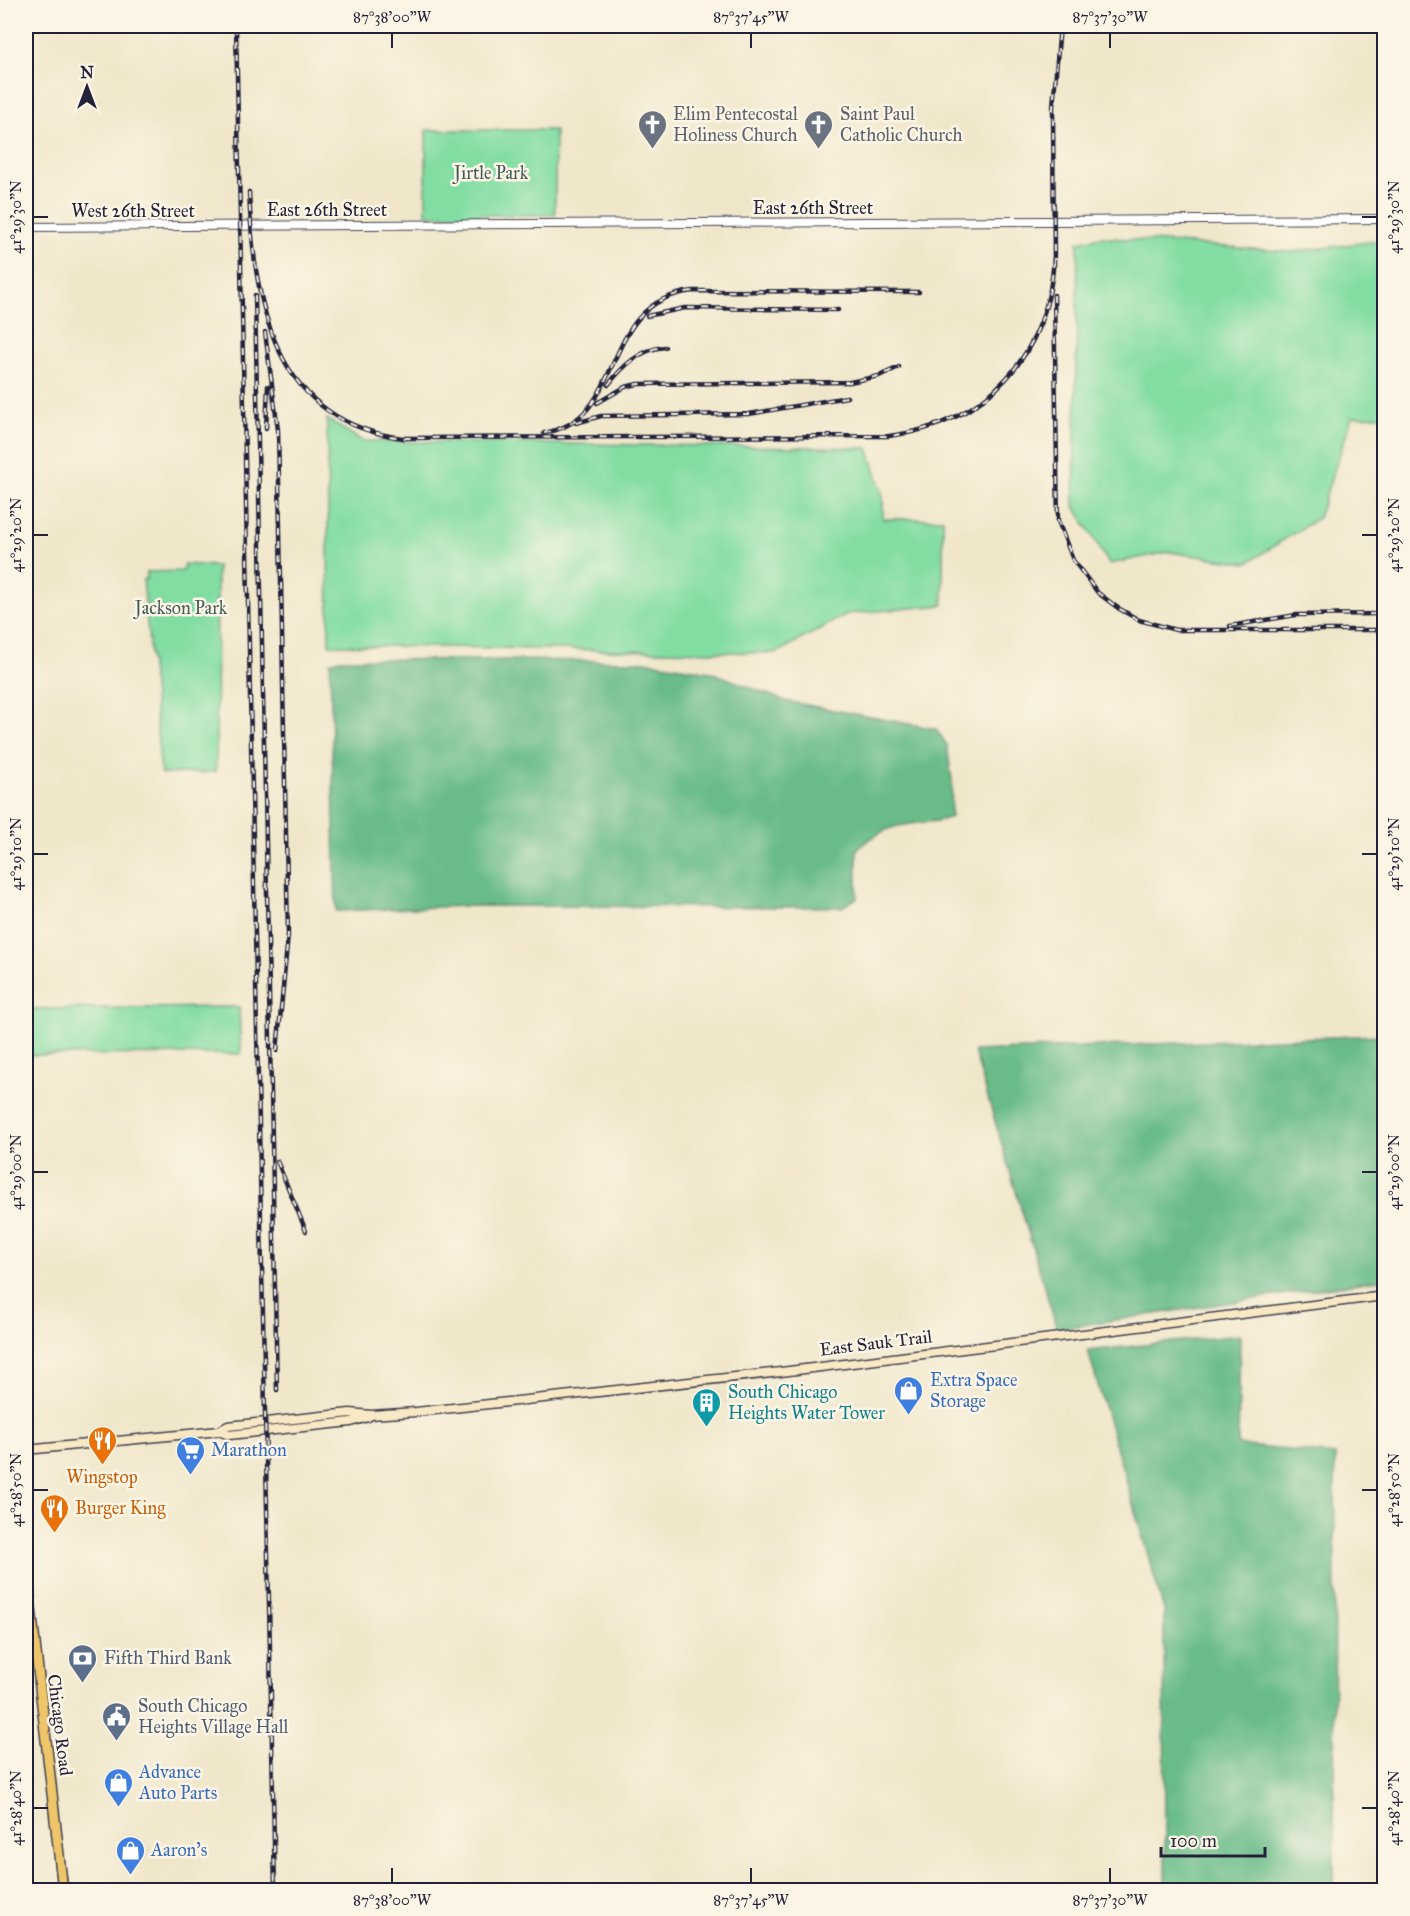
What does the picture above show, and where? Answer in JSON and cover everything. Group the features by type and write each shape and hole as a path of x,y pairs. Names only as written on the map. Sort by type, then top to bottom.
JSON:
{"main road":[{"name":"East Sauk Trail","path":"219,1431 230,1435 266,1432 351,1422 371,1416 793,1370 1384,1296"},
{"name":"East Sauk Trail","path":"219,1431 228,1426 265,1421 350,1413 371,1416"},
{"path":"26,1450 219,1431"},
{"name":"Chicago Road","path":"26,1564 63,1890"}],"street":[{"name":"East 26th Street","path":"241,225 1384,219"},
{"name":"West 26th Street","path":"26,227 241,225"}],"green space":[{"name":"Jirtle Park","path":"426,130 555,130 555,215 426,215"},
{"path":"1100,237 1292,252 1384,240 1384,416 1352,417 1318,518 1247,563 1169,552 1109,564 1074,505 1078,242"},
{"path":"327,419 362,441 868,448 883,496 883,519 943,519 943,605 847,614 776,653 329,645"},
{"name":"Jackson Park","path":"184,564 217,566 216,772 161,774 143,579 147,579 147,572 183,571"},
{"path":"339,659 645,661 711,672 785,701 936,729 947,745 952,780 951,817 891,828 873,837 857,849 857,898 842,907 466,906 336,911 330,662"},
{"path":"239,1007 241,1054 26,1055 26,1009"},
{"path":"1384,1035 1384,1279 1057,1329 974,1051"},
{"path":"1240,1335 1238,1445 1335,1455 1334,1890 1165,1889 1164,1610 1088,1351"}],"railway":[{"path":"236,26 275,1890"},
{"path":"1054,265 1053,107 1060,26"},
{"path":"249,192 257,274 265,314 279,350 298,382 324,408 359,427 403,438 889,436 924,429 955,417 983,400 1006,379 1025,354 1039,325 1049,293 1054,258"},
{"path":"544,433 571,423 590,406 626,337 641,316 662,300 693,291 919,292"},
{"path":"255,295 277,1390"},
{"path":"1054,295 1058,521 1073,560 1098,593 1139,620 1176,630 1384,630"},
{"path":"647,316 685,308 838,310"},
{"path":"265,332 278,430 288,935 277,1051"},
{"path":"608,385 620,371 640,355 665,347"},
{"path":"597,403 625,387 638,384 850,382 879,376 899,367"},
{"path":"266,428 268,386"},
{"path":"576,423 601,416 749,414 847,397"},
{"path":"1230,626 1296,615 1384,614"},
{"path":"277,1161 306,1231"}],"place":[{"name":"Elim Pentecostal Holiness Church","path":"652,150"},
{"name":"Saint Paul Catholic Church","path":"819,150"},
{"name":"Extra Space Storage","path":"909,1416"},
{"name":"South Chicago Heights Water Tower","path":"707,1428"},
{"name":"Wingstop","path":"102,1466"},
{"name":"Marathon","path":"190,1476"},
{"name":"Burger King","path":"54,1534"},
{"name":"Fifth Third Bank","path":"83,1684"},
{"name":"South Chicago Heights Village Hall","path":"117,1742"},
{"name":"Advance Auto Parts","path":"118,1808"},
{"name":"Aaron's","path":"130,1876"}]}
